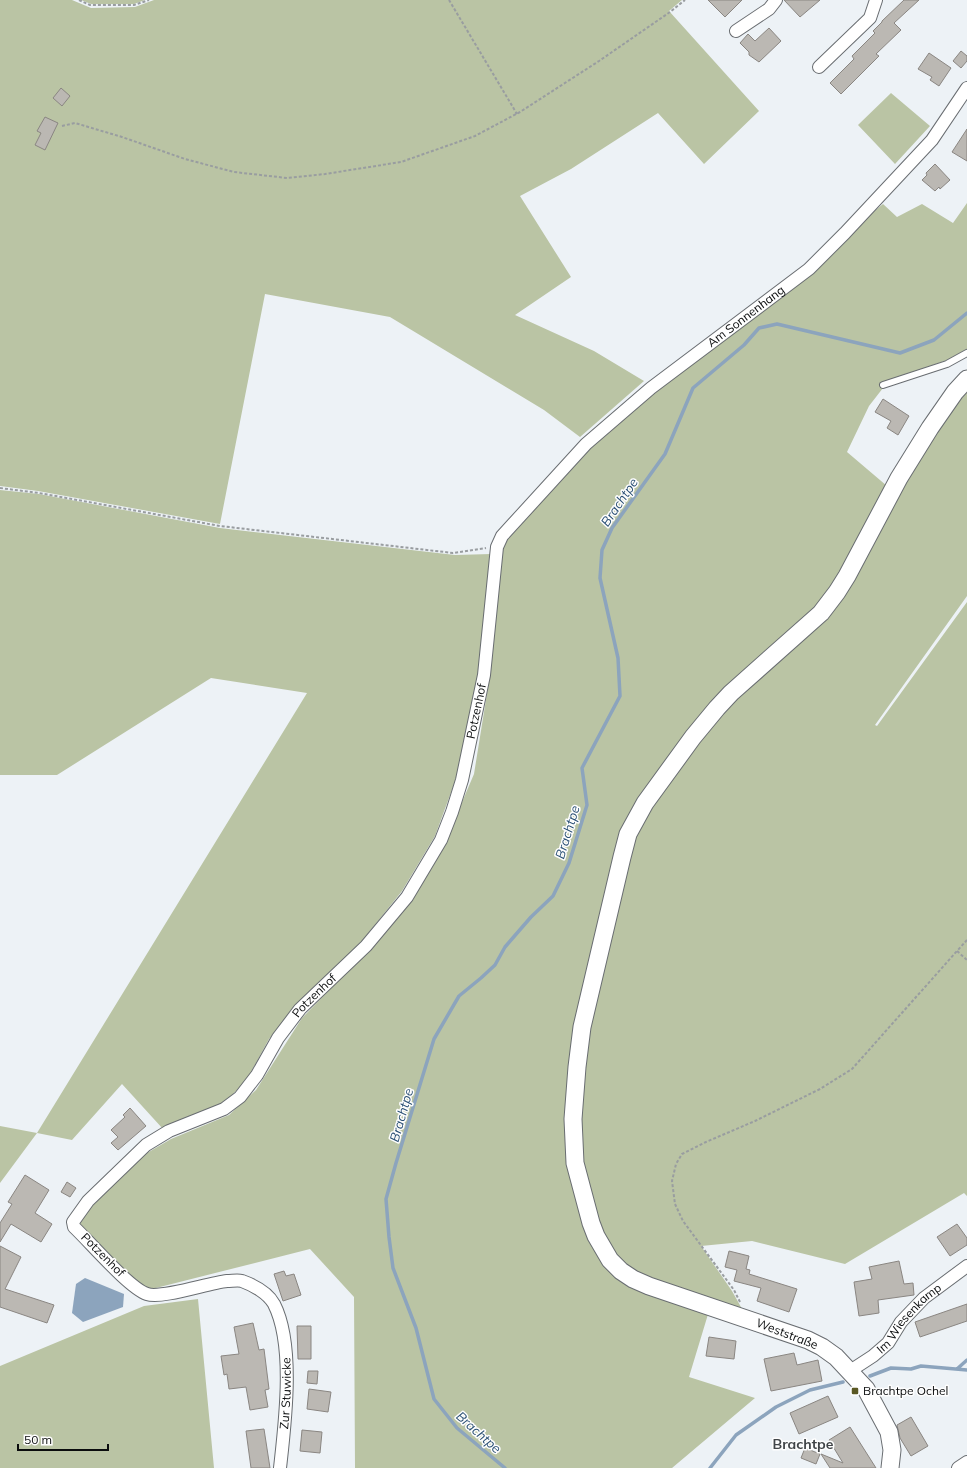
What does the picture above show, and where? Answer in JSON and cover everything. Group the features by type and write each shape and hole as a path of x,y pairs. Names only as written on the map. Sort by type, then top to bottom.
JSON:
{"main road":[{"name":"Weststraße","path":"890,1468 892,1450 890,1432 866,1389 836,1357 815,1343 648,1286 621,1271 610,1260 600,1245 591,1223 575,1163 573,1138 575,1088 582,1027 622,857 628,834 635,820 645,803 669,770 717,708 821,613 837,592 899,478 930,428 965,381"}],"street":[{"path":"736,31 769,9 776,0"},
{"path":"819,66 870,18 876,0"},
{"name":"Am Sonnenhang","path":"509,529 586,444 651,388 809,269 932,140 941,129 967,88"},
{"name":"Potzenhof","path":"226,1281 162,1294 149,1294 139,1291 74,1227 73,1222 88,1201 146,1145 169,1131 224,1109 240,1097 256,1075 278,1038 300,1009 366,946 407,897 441,840 462,780 484,674 497,547 502,536 509,529"},
{"name":"Im Wiesenkamp","path":"850,1371 873,1356 888,1343 901,1322 924,1298 967,1266"},
{"name":"Zur Stuwicke","path":"226,1281 241,1281 256,1287 265,1294 273,1303 283,1330 287,1375 284,1435 280,1468"},
{"path":"958,1468 967,1462"}],"lane":[{"path":"883,385 947,364 967,353"}],"path":[{"path":"78,0 90,5 134,5 149,0"},
{"path":"449,0 517,114"},
{"path":"62,126 75,123 122,137 185,159 234,172 287,178 325,174 401,162 475,136 517,114 598,61 670,12 685,0"},
{"path":"0,488 39,493 220,526 335,540 453,553 497,547"},
{"path":"750,1320 734,1290 683,1221 675,1204 672,1181 676,1164 682,1154 755,1121 820,1089 852,1069 967,940"},
{"path":"957,951 967,960"}],"green space":[{"path":"0,0 72,0 91,8 135,7 154,0 682,0 669,11 759,111 704,164 658,113 571,169 520,196 571,277 515,315 594,351 644,381 580,437 544,410 390,317 265,294 220,524 38,491 0,486"},
{"path":"81,0 145,0 134,4 91,4"},
{"path":"891,93 930,126 895,164 858,125"},
{"path":"967,203 967,349 947,360 885,382 883,388 869,406 847,452 887,486 852,556 818,607 637,803 569,1104 603,1262 709,1311 689,1377 755,1398 672,1468 355,1468 354,1297 310,1249 144,1291 76,1222 106,1186 147,1153 171,1139 229,1115 256,1090 302,1018 384,934 410,897 445,842 474,774 489,681 501,549 511,529 588,445 883,204 897,217 922,204 953,223"},
{"path":"967,388 967,596 875,725 877,726 967,602 967,1196 964,1193 845,1264 752,1241 701,1246 732,1291 746,1316 635,1273 612,1253 598,1223 578,1138 583,1067 598,983 635,832 654,801 725,707 793,648"},
{"path":"0,490 39,494 220,528 455,555 491,554 478,678 457,776 435,836 402,891 358,946 297,1004 269,1039 246,1081 223,1104 163,1129 122,1084 72,1140 37,1133 307,693 211,678 57,775 0,775"},
{"path":"0,1126 37,1133 0,1183"},
{"path":"198,1299 214,1468 0,1468 0,1366 144,1306"}],"water":[{"path":"85,1278 124,1294 123,1307 83,1322 72,1313 76,1284"}],"building":[{"path":"708,0 742,0 725,17"},
{"path":"784,0 820,0 800,17"},
{"path":"904,0 919,0 894,23 901,30 876,54 879,56 841,94 830,83 854,59 852,56 875,33 873,31"},
{"path":"769,28 781,41 759,62 749,55 749,52 740,43 748,34 755,41"},
{"path":"961,51 967,56 967,61 961,68 953,61"},
{"path":"929,53 951,68 939,86 930,80 932,77 918,69"},
{"path":"61,88 70,96 62,106 53,98"},
{"path":"45,117 58,123 45,150 35,145 41,133 37,131"},
{"path":"967,129 967,161 952,152"},
{"path":"935,164 950,180 940,189 939,187 935,191 922,180 927,175 926,173"},
{"path":"883,399 909,416 898,435 887,428 891,421 875,412"},
{"path":"130,1108 146,1126 118,1150 111,1143 118,1137 111,1130 125,1117 123,1115"},
{"path":"25,1175 49,1190 35,1213 52,1224 41,1242 11,1224 0,1242 0,1223 12,1204 8,1202"},
{"path":"67,1182 76,1188 70,1197 61,1192"},
{"path":"957,1224 967,1238 967,1245 950,1256 937,1237"},
{"path":"0,1246 21,1257 5,1289 54,1305 47,1323 0,1307"},
{"path":"729,1251 749,1256 746,1269 750,1270 749,1274 797,1289 789,1312 757,1301 761,1288 734,1281 737,1270 725,1267"},
{"path":"899,1261 904,1284 913,1283 914,1295 878,1300 879,1313 859,1316 854,1282 872,1279 869,1267"},
{"path":"284,1271 286,1276 294,1274 301,1295 283,1301 274,1274"},
{"path":"967,1304 967,1321 920,1337 915,1322"},
{"path":"253,1323 259,1350 264,1349 269,1389 265,1390 268,1407 250,1410 246,1387 229,1389 227,1374 224,1375 221,1356 239,1354 234,1327"},
{"path":"297,1326 311,1326 311,1359 298,1359"},
{"path":"709,1337 736,1341 734,1359 706,1356"},
{"path":"794,1353 797,1365 818,1360 822,1381 771,1391 764,1359"},
{"path":"308,1371 318,1371 317,1384 307,1383"},
{"path":"309,1389 331,1392 328,1412 307,1409"},
{"path":"828,1396 838,1417 799,1434 790,1413"},
{"path":"911,1417 928,1446 911,1456 900,1438 897,1425"},
{"path":"850,1427 876,1468 830,1468 821,1454 843,1463 829,1440"},
{"path":"264,1429 270,1468 251,1468 246,1431"},
{"path":"302,1430 322,1432 320,1453 300,1451"},
{"path":"805,1448 820,1454 816,1464 801,1458"}],"waterway":[{"name":"Brachtpe","path":"505,1468 457,1428 434,1399 416,1328 393,1268 386,1199 434,1039 459,996 495,965 505,947 531,917 553,896 569,863 587,805 582,768 620,696 618,658 600,578 602,550 612,528 665,454 693,388 744,345 759,328 777,324 900,353 934,340 967,313"},
{"path":"957,1369 967,1360"},
{"path":"870,1376 891,1368 911,1369 921,1366 967,1370"},
{"path":"710,1468 736,1435 776,1407 810,1390 843,1382"}],"place":[{"name":"Brachtpe Ochel","path":"855,1391"}],"district":[{"name":"Brachtpe","path":"803,1444"}]}
